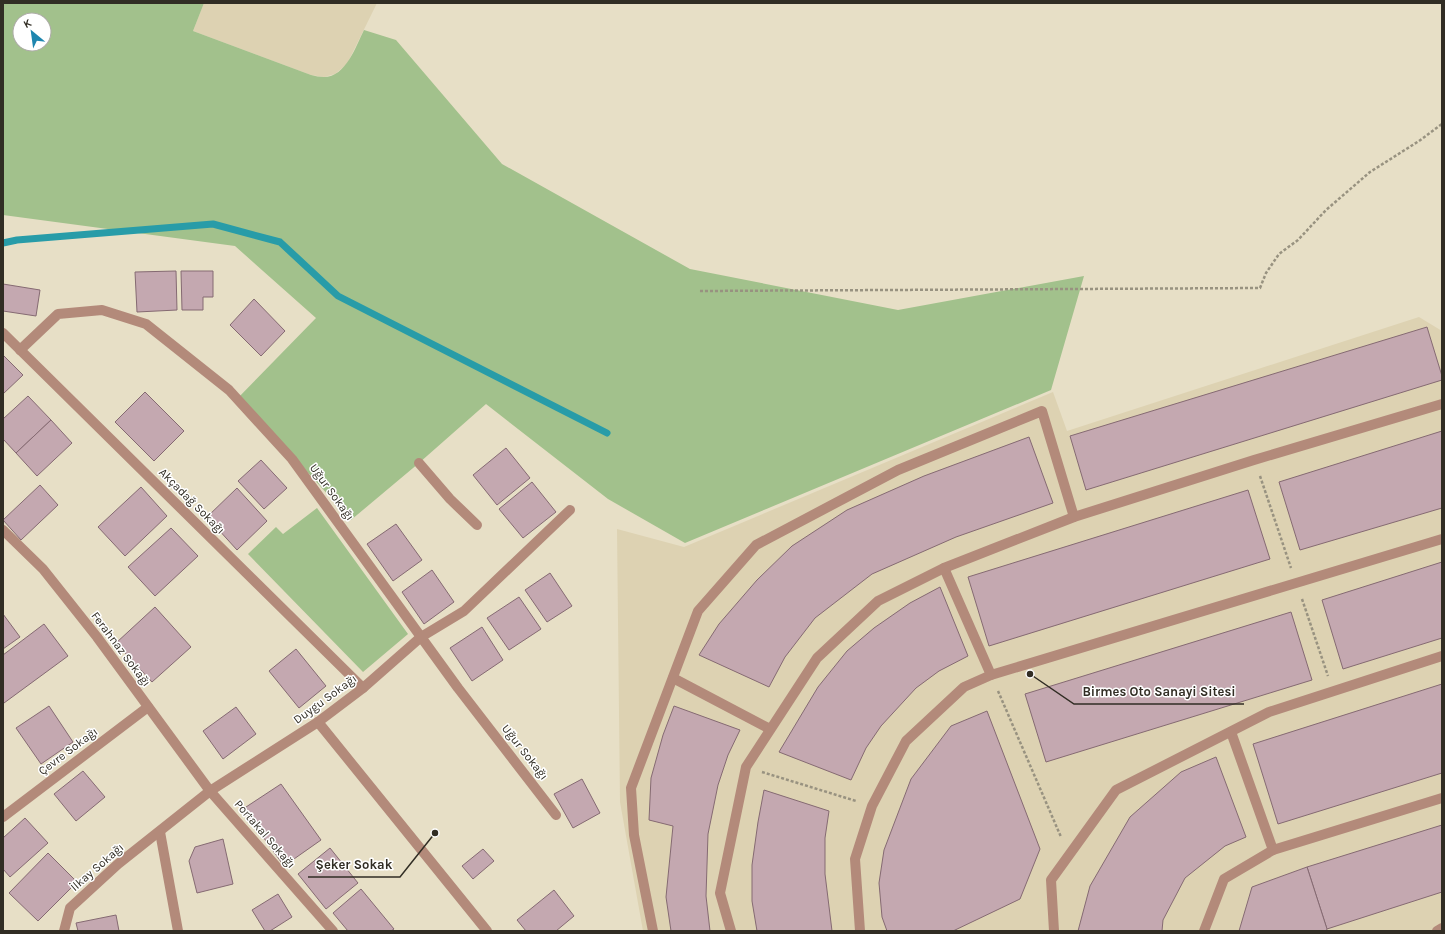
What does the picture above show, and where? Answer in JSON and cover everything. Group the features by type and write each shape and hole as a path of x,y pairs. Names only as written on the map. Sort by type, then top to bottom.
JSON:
{"street":[{"name":"Uğur Sokağı","path":"20,350 58,314 102,310 146,324 229,390 292,459 458,688 556,815"},
{"name":"Akçadağ Sokağı","path":"3,333 363,688"},
{"path":"731,931 720,893 746,767 817,658 878,601 944,568 1074,517 1442,404"},
{"path":"653,931 634,835 631,788 698,611 756,545 898,470 1042,411 1074,517"},
{"path":"419,463 450,499 477,525"},
{"name":"Duygu Sokağı","path":"160,832 210,791 318,722 363,688 421,637 464,611 570,510"},
{"name":"Ferahnaz Sokağı","path":"3,530 46,574 97,637 210,791"},
{"path":"860,931 855,859 872,806 906,741 964,687 991,675 1442,539"},
{"path":"944,568 991,675"},
{"path":"1054,931 1052,880 1116,790 1268,712 1442,656"},
{"path":"673,678 770,729"},
{"name":"Çevre Sokağı","path":"3,817 148,707"},
{"path":"318,722 487,931"},
{"path":"1231,732 1274,850"},
{"name":"Portakal Sokağı","path":"210,791 332,931"},
{"path":"1204,931 1224,879 1274,850 1442,798"},
{"path":"160,832 178,931"},
{"name":"İlkay Sokağı","path":"64,931 70,908 118,864 160,832"},
{"path":"1436,931 1442,928"}],"path":[{"path":"700,291 1260,288 1266,273 1279,254 1298,240 1326,210 1370,172 1419,141 1442,124"},
{"path":"991,675 1069,856"},
{"path":"746,767 872,806"}],"shaded area":[{"path":"204,3 377,3 347,64 335,74 324,77 311,75 193,31"},
{"path":"1419,317 1442,331 1442,931 643,931 620,802 617,529 684,547 1053,392 1067,431"}],"green space":[{"path":"3,3 204,3 193,31 311,75 324,77 332,76 344,66 354,52 364,30 396,40 502,164 690,269 898,310 1084,276 1051,390 685,543 608,499 486,404 351,520 301,465 236,400 316,318 235,246 3,215"},
{"path":"317,508 408,634 363,672 248,554 276,527 283,534"}],"building":[{"path":"176,271 177,310 137,312 135,272"},
{"path":"181,271 213,271 213,297 203,297 203,310 182,310"},
{"path":"3,284 40,290 36,316 3,311"},
{"path":"254,299 285,331 261,356 230,325"},
{"path":"1427,327 1442,380 1086,490 1070,436"},
{"path":"3,355 23,375 3,394"},
{"path":"145,392 184,431 154,461 115,422"},
{"path":"28,396 51,420 16,453 3,439 3,419"},
{"path":"51,420 72,443 37,476 16,453"},
{"path":"1442,431 1442,508 1300,550 1279,482"},
{"path":"1029,437 1053,503 956,537 872,574 815,618 785,657 769,687 699,655 719,624 757,580 792,546 847,510 924,476"},
{"path":"506,448 530,478 497,505 473,475"},
{"path":"261,460 287,488 264,509 238,481"},
{"path":"532,482 556,512 523,538 499,509"},
{"path":"40,485 58,505 21,540 3,520"},
{"path":"141,487 167,516 125,556 98,527"},
{"path":"237,488 267,521 237,550 207,517"},
{"path":"1248,490 1270,559 989,646 968,577"},
{"path":"396,524 422,560 393,581 367,544"},
{"path":"171,528 198,556 155,596 128,567"},
{"path":"1442,562 1442,638 1343,669 1322,600"},
{"path":"432,570 454,602 424,624 402,592"},
{"path":"550,573 572,606 547,622 525,590"},
{"path":"940,587 968,656 939,671 916,688 881,726 866,748 851,780 779,752 818,687 847,651 874,628 910,603"},
{"path":"519,597 541,629 509,650 487,618"},
{"path":"155,607 191,647 152,682 116,643"},
{"path":"1291,612 1312,680 1046,762 1025,694"},
{"path":"3,614 20,637 3,649"},
{"path":"44,624 68,656 4,703 3,655"},
{"path":"482,627 503,660 472,681 450,648"},
{"path":"296,649 326,686 299,708 269,671"},
{"path":"1442,684 1442,773 1278,824 1253,744"},
{"path":"49,706 73,742 41,764 16,728"},
{"path":"674,706 740,730 728,755 718,785 708,834 706,896 710,931 671,931 666,897 673,826 649,820 651,778 663,735"},
{"path":"236,707 256,734 223,759 203,731"},
{"path":"987,711 1040,849 1020,899 953,931 887,931 882,917 879,883 884,850 911,779 951,726"},
{"path":"1216,757 1246,837 1225,846 1185,878 1163,920 1162,931 1078,931 1090,886 1130,817 1181,772"},
{"path":"83,771 105,797 76,821 54,794"},
{"path":"582,779 600,813 573,828 554,794"},
{"path":"281,784 321,840 284,866 243,809"},
{"path":"764,790 829,811 825,838 825,874 832,931 757,931 752,901 752,865"},
{"path":"25,818 48,843 10,877 3,869 3,838"},
{"path":"1442,825 1442,892 1327,929 1307,867"},
{"path":"223,839 233,884 197,893 189,861 195,847"},
{"path":"330,848 358,883 326,909 298,874"},
{"path":"483,849 494,861 473,879 462,866"},
{"path":"48,853 77,882 38,921 9,893"},
{"path":"1307,867 1327,929 1326,931 1239,931 1252,887"},
{"path":"361,889 394,929 391,931 348,931 333,913"},
{"path":"554,890 574,916 556,931 526,931 517,920"},
{"path":"278,894 292,917 270,931 265,931 252,910"},
{"path":"116,915 119,931 78,931 76,923"}],"waterway":[{"path":"3,243 17,240 213,224 280,242 338,296 607,433"}],"place":[{"name":"Birmes Oto Sanayi Sitesi","path":"1030,674"},
{"name":"Şeker Sokak","path":"435,833"}]}
